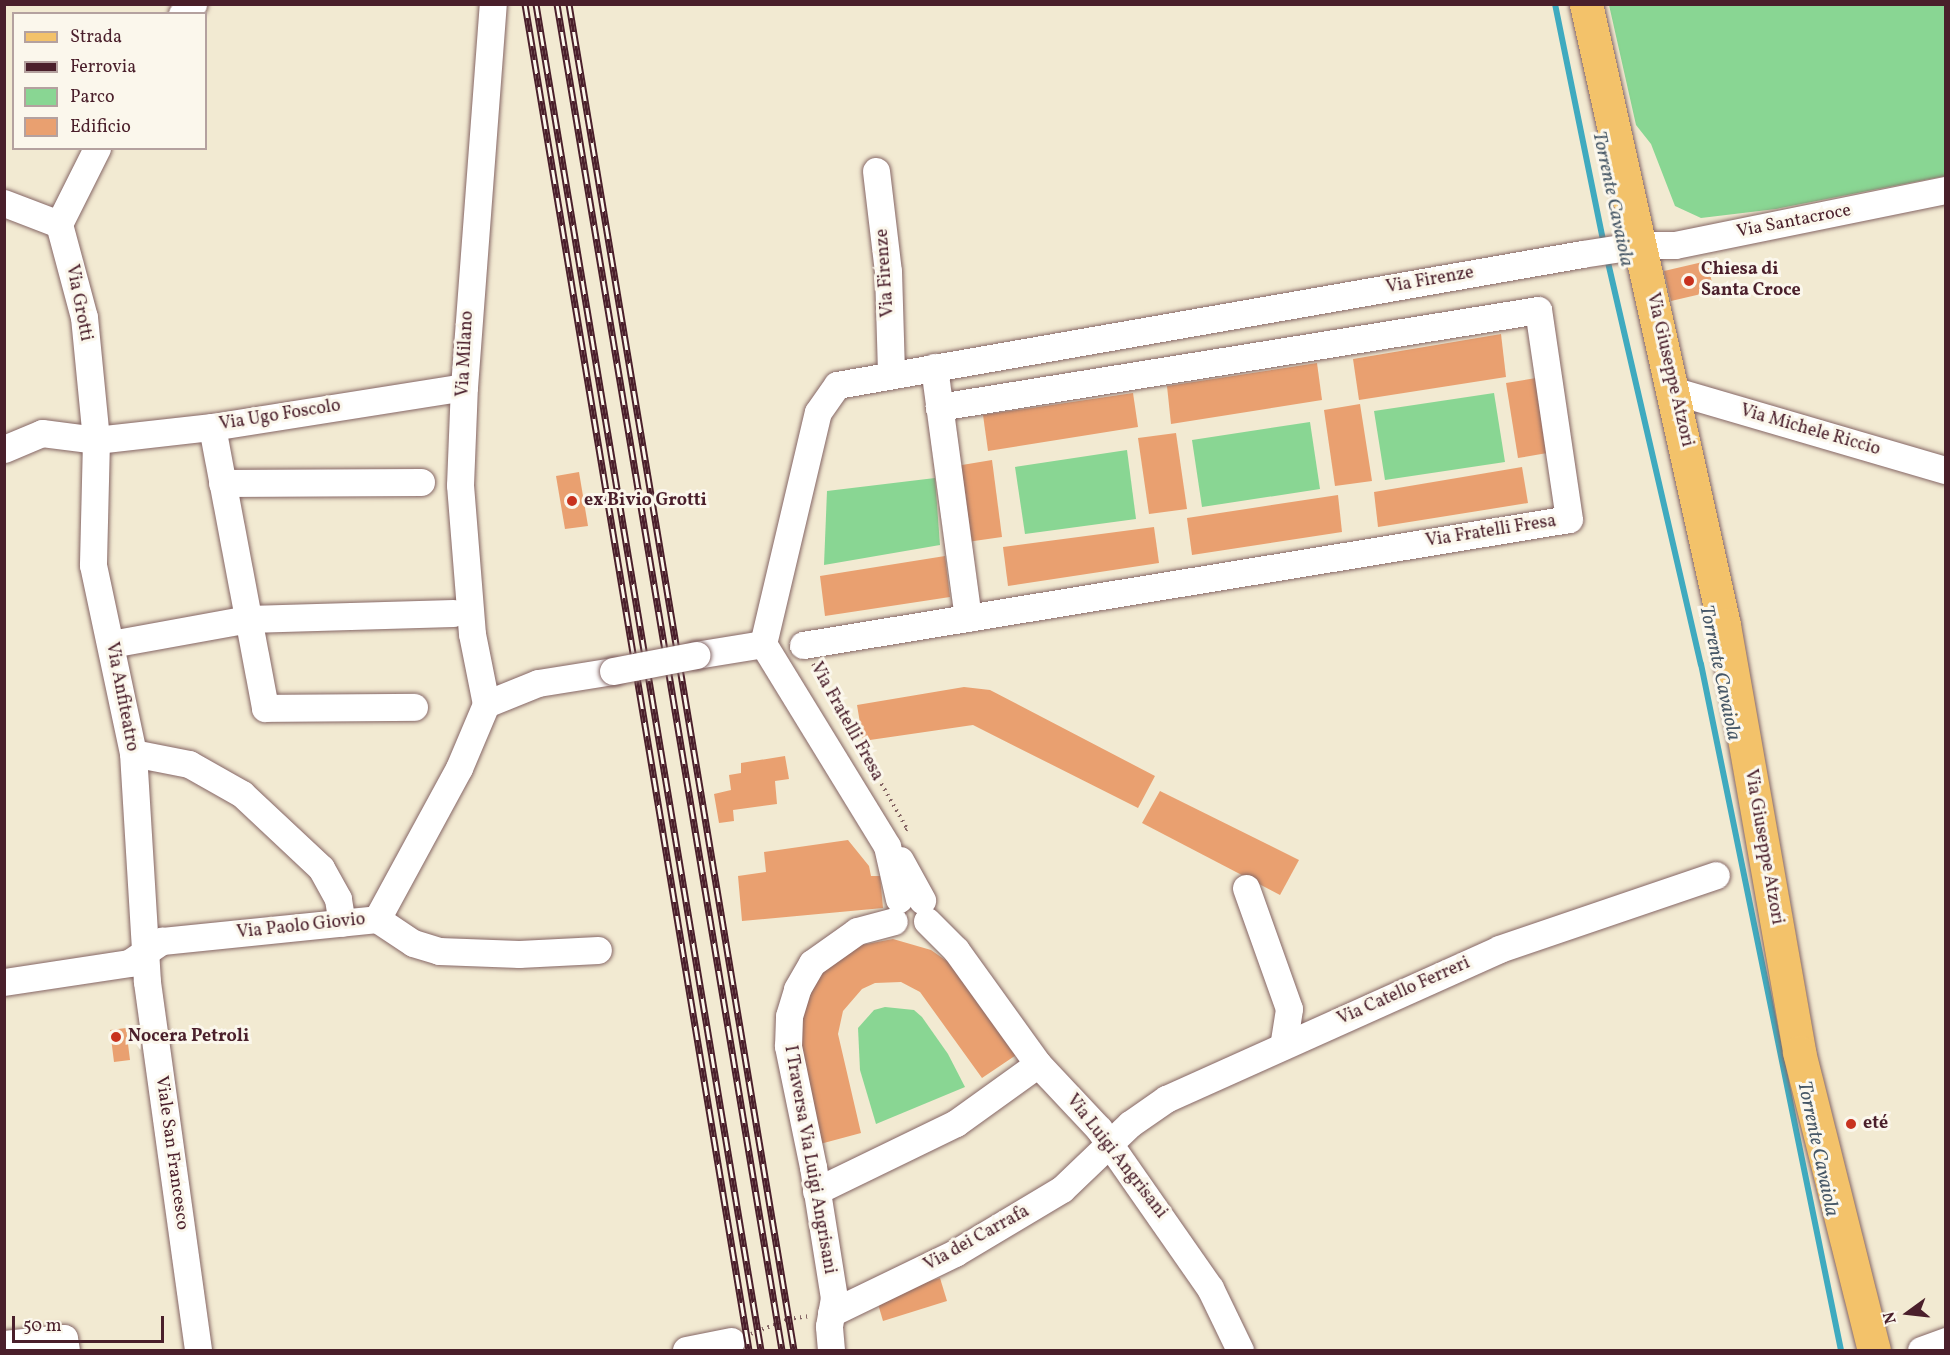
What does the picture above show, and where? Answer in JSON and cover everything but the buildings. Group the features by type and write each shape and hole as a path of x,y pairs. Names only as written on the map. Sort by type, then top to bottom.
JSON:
{"main road":[{"name":"Via Giuseppe Atzori","path":"1586,4 1638,254 1675,391 1724,625 1799,1052 1874,1350"}],"street":[{"name":"Via Milano","path":"486,704 472,633 461,496 464,387 493,4"},
{"path":"4,203 58,224 96,150"},
{"name":"Via Firenze","path":"876,171 888,271 891,374"},
{"name":"Via Santacroce","path":"1638,254 1946,190"},
{"name":"Via Grotti","path":"58,224 81,298 96,440"},
{"name":"Via Firenze","path":"934,367 1223,323 1582,254 1638,254"},
{"name":"Via Fratelli Fresa","path":"802,645 1569,519 1538,310 939,407"},
{"path":"1223,323 1230,359"},
{"path":"911,910 887,846 763,644 810,440 826,395 837,385 934,367 968,618"},
{"name":"Via Ugo Foscolo","path":"4,449 42,433 96,440 212,427 464,387"},
{"name":"Via Michele Riccio","path":"1675,391 1946,470"},
{"path":"212,427 265,708 414,707"},
{"name":"Via Anfiteatro","path":"96,440 93,564 133,753 146,955"},
{"path":"222,483 421,482"},
{"path":"111,644 248,619 453,613"},
{"path":"377,919 459,768 486,704 538,683 763,644"},
{"path":"133,753 189,764 242,794 321,868 338,899 342,923"},
{"name":"Via Catello Ferreri","path":"1110,1145 1130,1124 1166,1099 1499,949 1716,875"},
{"path":"1246,888 1289,1009 1283,1046"},
{"name":"Via Luigi Angrisani","path":"911,910 956,950 1038,1064 1072,1097 1110,1145 1210,1288 1240,1350"},
{"name":"I Traversa Via Luigi Angrisani","path":"831,1350 831,1313 834,1298 788,1046 789,1016 797,989 812,963 857,931 911,910"},
{"name":"Via Paolo Giovio","path":"4,982 129,963 146,955 162,941 377,919 413,943 439,951 519,954 598,950"},
{"name":"Viale San Francesco","path":"146,955 198,1350"},
{"path":"816,1191 956,1123 1038,1064"},
{"name":"Via dei Carrafa","path":"831,1313 955,1253 1062,1190 1110,1145"},
{"path":"4,1344 64,1338 66,1350"},
{"path":"686,1350 731,1341"},
{"path":"1921,1350 1946,1341"}],"path":[{"name":"Via Fratelli Fresa","path":"802,645 907,829 887,846"},
{"path":"758,1332 788,1319"}],"green space":[{"path":"1609,5 1945,5 1945,176 1776,209 1701,218 1675,206 1651,144 1636,125"},
{"path":"1494,393 1505,462 1385,480 1374,411"},
{"path":"1310,422 1320,489 1202,507 1192,440"},
{"path":"1127,450 1136,519 1025,534 1015,467"},
{"path":"935,478 940,545 824,565 827,491"},
{"path":"885,1007 914,1010 922,1017 948,1054 965,1087 876,1124 860,1070 858,1028 874,1010"}],"waterway":[{"name":"Torrente Cavaiola","path":"1555,4 1604,245"},
{"name":"Torrente Cavaiola","path":"1607,258 1701,664 1841,1350"}],"railway":[{"path":"525,4 749,1350"},
{"path":"536,4 761,1350"},
{"path":"557,4 782,1350"},
{"path":"569,4 794,1350"}],"place":[{"name":"Chiesa di Santa Croce","path":"1689,281"},
{"name":"ex Bivio Grotti","path":"572,501"},
{"name":"Nocera Petroli","path":"116,1037"},
{"name":"eté","path":"1851,1124"}]}
